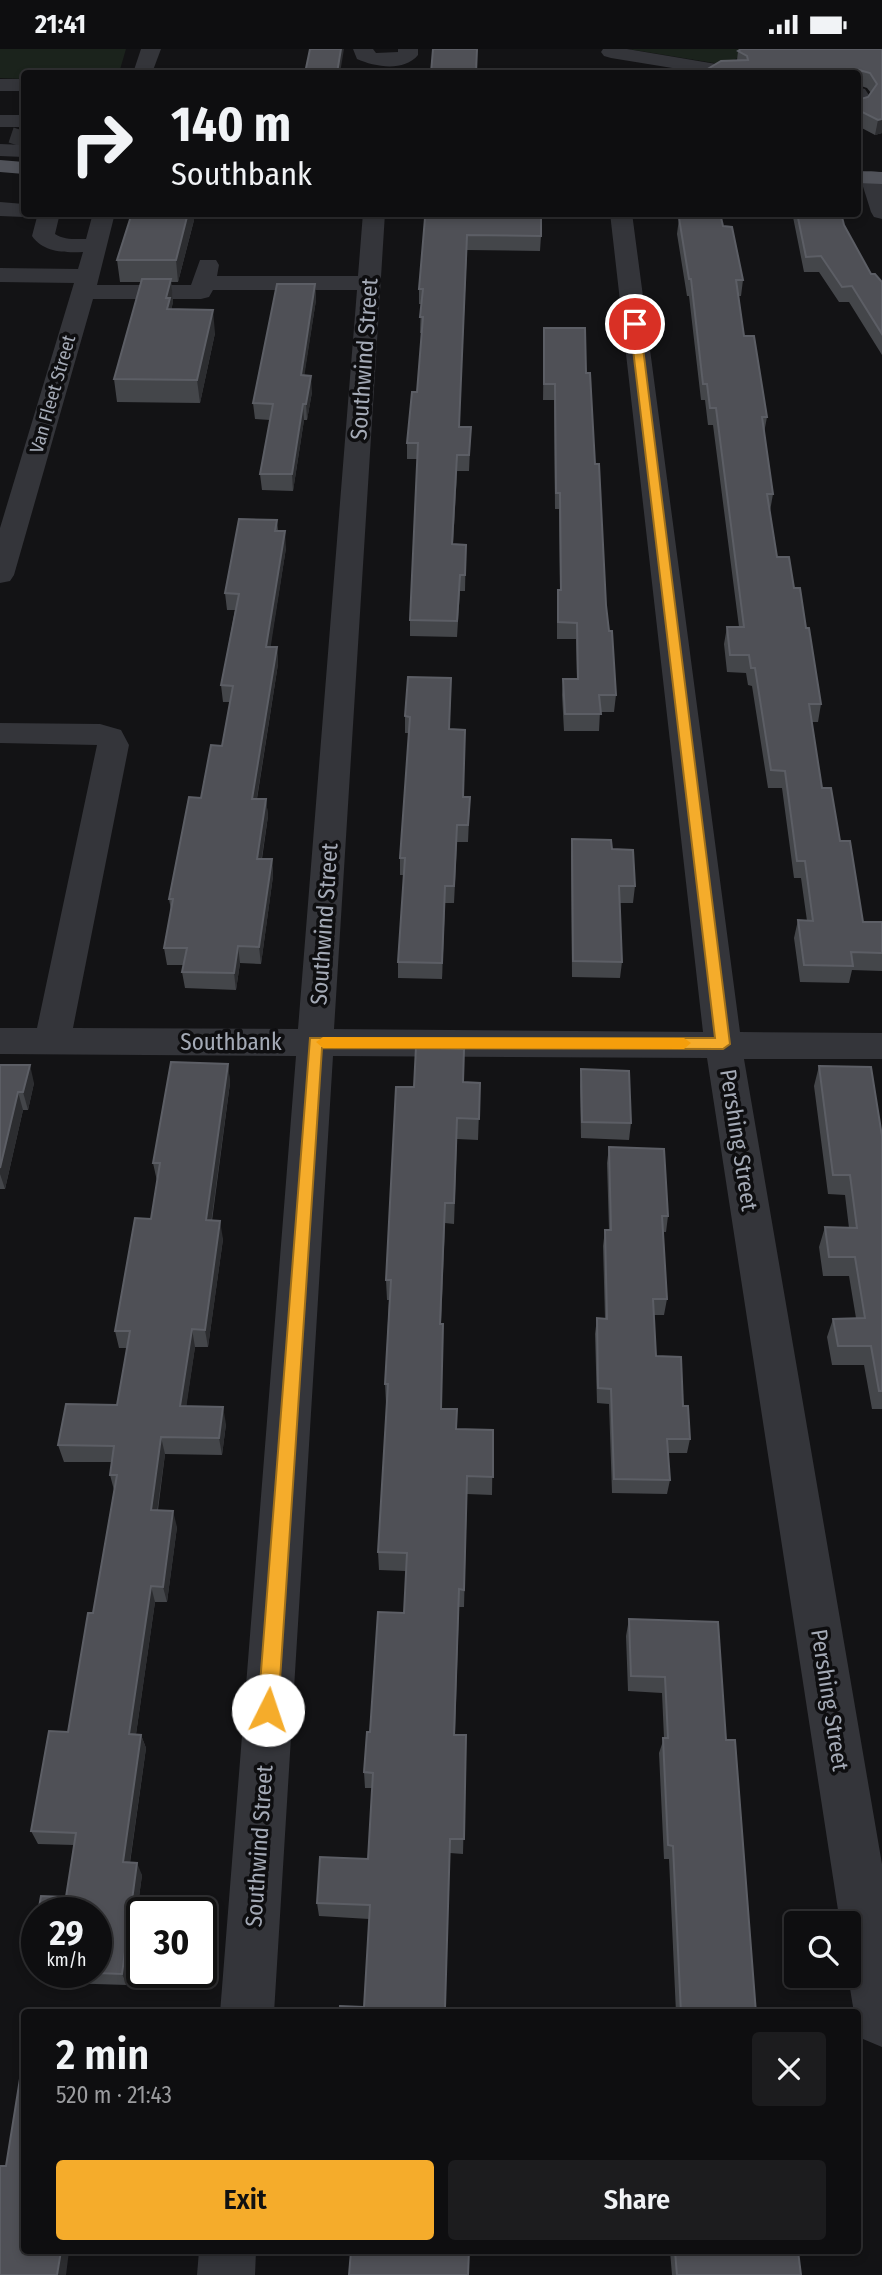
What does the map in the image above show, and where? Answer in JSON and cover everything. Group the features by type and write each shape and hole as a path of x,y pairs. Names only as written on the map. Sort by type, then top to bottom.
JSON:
{"main road":[{"path":"0,190 21,191"}],"street":[{"path":"144,70 151,49"},
{"path":"363,49 364,55 385,67 408,55 408,49"},
{"path":"607,70 612,50 718,70"},
{"path":"0,85 21,85"},
{"path":"870,177 875,204"},
{"path":"0,209 21,210"},
{"path":"47,217 43,236 49,243 62,246 96,245"},
{"name":"Van Fleet Street","path":"0,575 103,217"},
{"name":"Southwind Street","path":"247,2009 374,217"},
{"name":"Pershing Street","path":"621,217 723,1044 882,2020"},
{"path":"0,275 82,295 369,283"},
{"path":"82,295 102,316"},
{"path":"0,733 100,734 110,737 113,745 52,1042"},
{"name":"Southbank","path":"0,1041 882,1046"},
{"path":"226,2275 228,2254"}],"shaded area":[{"path":"0,49 126,49 120,70 21,70 21,79 0,78"},
{"path":"628,49 752,49 726,65"}],"building":[{"path":"310,49 341,49 338,70 306,70"},
{"path":"433,49 477,49 476,70 431,70"},
{"path":"882,49 882,119 878,120 861,112 861,99 868,97 877,84 870,73 861,70 706,70 721,61 748,60 747,56 738,51"},
{"path":"131,217 187,217 176,260 117,260"},
{"path":"541,217 541,236 467,235 459,427 471,427 469,455 457,455 452,544 466,545 465,575 460,575 457,621 410,620 418,443 407,443 412,392 417,392 423,317 420,317 423,289 419,289 425,218"},
{"path":"721,217 723,226 732,227 743,280 736,280 744,336 754,336 767,417 762,417 773,494 767,494 777,557 789,557 794,588 800,588 806,628 809,628 821,704 809,704 822,788 831,788 840,841 850,841 863,922 882,922 882,953 851,952 853,966 804,965 798,920 813,921 805,861 797,861 785,771 771,770 755,668 751,668 749,655 730,655 727,627 744,627 716,408 710,408 707,384 703,384 691,279 679,218"},
{"path":"798,217 842,217 871,274 875,274 882,282 882,334 852,286 842,287 821,256 806,257"},
{"path":"142,279 171,279 166,298 170,298 167,309 213,310 197,380 114,379"},
{"path":"277,284 315,284 301,375 311,376 306,404 303,404 292,474 260,474 273,404 253,403"},
{"path":"544,328 585,328 586,373 590,373 595,464 599,464 606,605 609,631 612,631 616,695 599,695 601,714 565,714 563,679 578,679 577,623 558,622 558,590 561,590 560,493 556,493 555,384 544,384"},
{"path":"239,519 277,520 275,531 285,531 266,647 277,647 252,799 266,799 257,859 272,859 259,947 238,946 234,973 182,972 187,948 164,948 173,899 169,899 189,797 201,798 211,745 222,746 233,686 221,685 239,594 225,593"},
{"path":"408,677 451,678 449,729 465,730 463,797 470,797 468,825 457,825 454,886 445,886 442,963 398,962 405,858 400,858 410,717 405,716"},
{"path":"572,839 611,840 612,849 633,850 635,886 619,886 622,962 573,961"},
{"path":"416,1047 464,1049 463,1082 480,1083 479,1119 457,1118 454,1203 445,1203 440,1324 443,1324 441,1409 457,1409 456,1429 493,1430 493,1477 467,1476 464,1590 459,1589 454,1735 466,1735 464,1839 450,1839 445,2008 504,2009 340,2009 340,2006 364,2007 370,1905 317,1903 320,1857 368,1859 373,1773 364,1772 367,1732 370,1732 378,1612 404,1613 407,1553 378,1552 388,1384 385,1384 391,1280 386,1280 396,1087 414,1087"},
{"path":"171,1062 228,1064 206,1220 220,1221 205,1330 192,1329 180,1406 223,1407 219,1438 161,1437 151,1510 173,1511 163,1587 151,1586 129,1734 141,1735 123,1862 137,1863 132,1897 126,1897 126,1944 122,1974 112,1974 112,1897 66,1897 76,1833 31,1831 49,1731 68,1732 88,1613 93,1613 117,1475 110,1475 114,1446 58,1445 66,1404 117,1405 130,1331 115,1331 135,1218 151,1219 160,1163 153,1163"},
{"path":"0,1065 30,1065 23,1092 18,1092 0,1168"},
{"path":"819,1066 871,1067 882,1136 882,1391 879,1391 871,1346 838,1346 833,1319 865,1318 855,1257 829,1257 825,1227 857,1228 850,1175 833,1175"},
{"path":"581,1069 629,1071 631,1123 582,1122"},
{"path":"609,1147 664,1149 668,1216 662,1216 667,1299 653,1299 656,1356 681,1357 683,1406 688,1406 690,1439 667,1439 670,1480 614,1479 611,1389 598,1388 597,1318 607,1319 605,1230 611,1230"},
{"path":"629,1619 718,1622 726,1740 735,1740 756,2009 681,2009 673,1846 668,1845 663,1738 668,1738 665,1677 631,1676"},
{"path":"21,2073 21,2254 60,2254 57,2275 0,2275 0,2166 6,2166"},
{"path":"351,2254 469,2254 468,2275 349,2275"},
{"path":"675,2254 798,2254 801,2275 677,2275"}],"tunnel":[{"path":"19,146 21,140"}],"slow traffic":[{"path":"323,1042 684,1043"}],"route":[{"path":"268,1710 315,1042 723,1044 635,324"}]}
